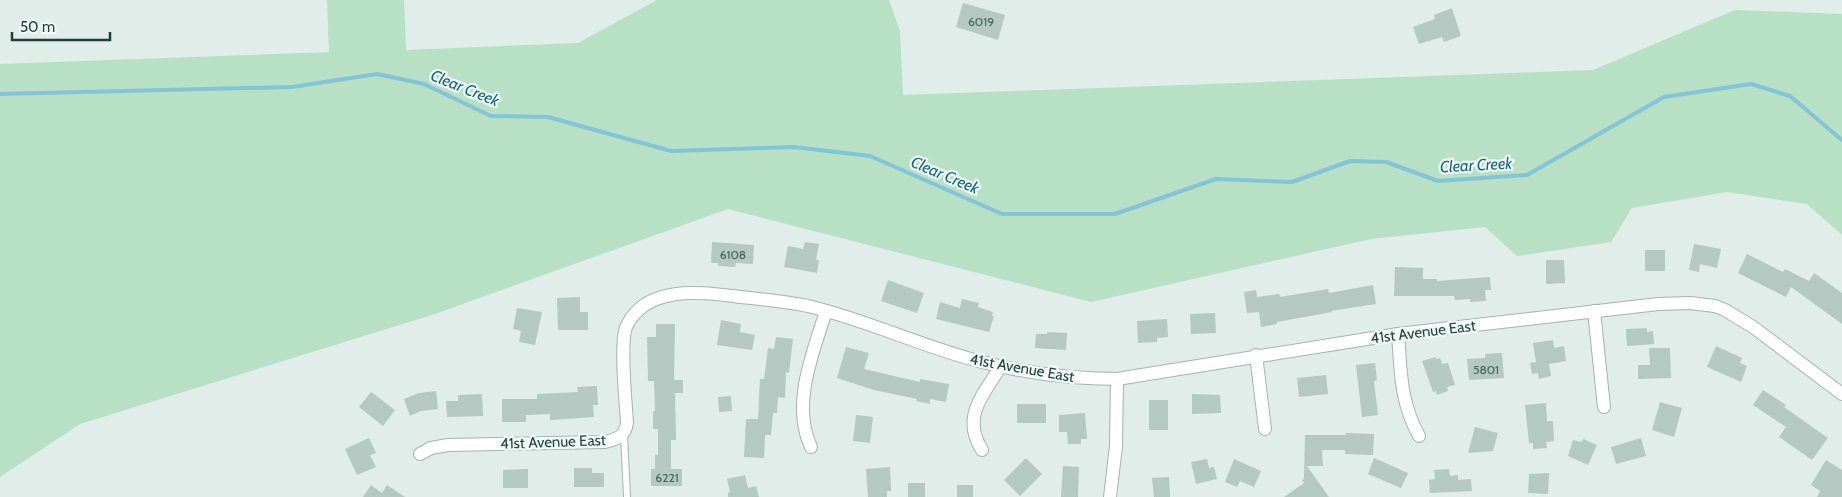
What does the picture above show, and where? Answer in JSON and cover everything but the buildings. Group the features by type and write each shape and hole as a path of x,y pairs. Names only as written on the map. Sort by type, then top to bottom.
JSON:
{"street":[{"name":"41st Avenue East","path":"420,454 431,448 448,445 605,442 619,438 624,434 628,424 624,349 625,330 633,316 648,304 671,294 697,293 790,303 826,311 959,355 1001,366 1065,377 1117,378 1398,334 1658,304 1690,303 1715,306 1725,310 1753,327 1842,394"},
{"path":"812,447 805,431 804,394 808,369 826,311"},
{"path":"1594,311 1604,407"},
{"path":"1398,334 1403,396 1409,416 1419,436"},
{"path":"1256,356 1265,429"},
{"path":"982,450 976,441 972,419 975,409 1001,366"},
{"path":"1110,497 1116,446 1117,378"}],"lane":[{"path":"624,434 627,497"}],"green space":[{"path":"327,0 404,0 406,50 578,43 657,0 889,0 900,31 903,95 1593,70 1735,10 1842,14 1842,235 1807,204 1727,192 1632,208 1611,242 1517,256 1485,227 1371,239 1091,302 728,209 435,314 80,424 0,477 0,64 329,52"}],"waterway":[{"name":"Clear Creek","path":"0,94 292,87 377,74 424,84 491,116 548,117 671,151 794,147 870,156 1002,214 1115,214 1216,179 1292,182 1350,161 1386,162 1438,181 1527,175 1664,97 1751,84 1790,96 1842,140"}]}
